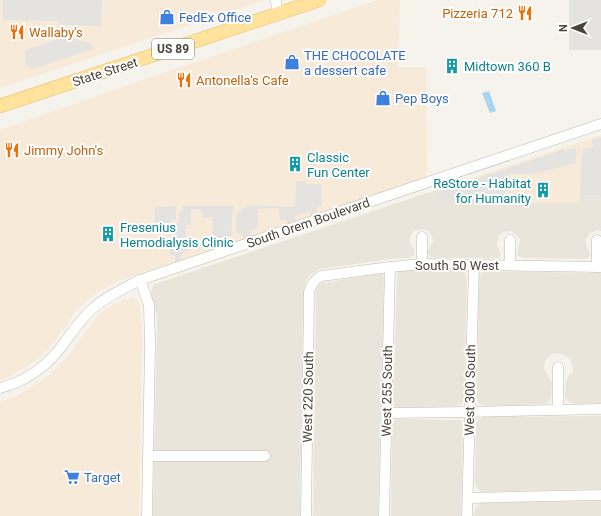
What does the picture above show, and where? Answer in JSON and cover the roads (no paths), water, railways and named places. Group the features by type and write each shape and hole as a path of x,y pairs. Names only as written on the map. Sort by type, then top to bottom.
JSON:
{"main road":[{"name":"State Street","path":"1,106 319,0"}],"street":[{"path":"276,0 277,14"},
{"name":"South Orem Boulevard","path":"0,388 15,384 36,372 57,352 81,321 98,304 110,295 140,280 601,124"},
{"path":"422,237 422,264"},
{"path":"510,240 510,265"},
{"path":"597,240 599,267"},
{"name":"South 50 West","path":"315,280 321,276 422,264 599,267"},
{"name":"West 300 South","path":"467,516 474,265"},
{"name":"West 255 South","path":"384,516 390,267"},
{"path":"140,280 149,305 150,346 147,516"},
{"name":"West 220 South","path":"306,516 309,292 315,280"},
{"path":"558,367 558,409"},
{"path":"386,413 601,409"},
{"path":"148,456 265,456"},
{"path":"468,498 601,495"}],"water":[{"path":"489,91 496,111 490,113 482,93"}],"place":[{"name":"Pizzeria 712","path":"525,13"},
{"name":"FedEx Office","path":"167,17"},
{"name":"Wallaby's","path":"17,32"},
{"name":"THE CHOCOLATE a dessert cafe","path":"292,62"},
{"name":"Midtown 360 B","path":"452,66"},
{"name":"Antonella's Cafe","path":"184,80"},
{"name":"Pep Boys","path":"383,98"},
{"name":"Jimmy John's","path":"12,150"},
{"name":"Classic Fun Center","path":"295,164"},
{"name":"ReStore - Habitat for Humanity","path":"543,190"},
{"name":"Fresenius Hemodialysis Clinic","path":"108,234"},
{"name":"Target","path":"72,477"}]}
